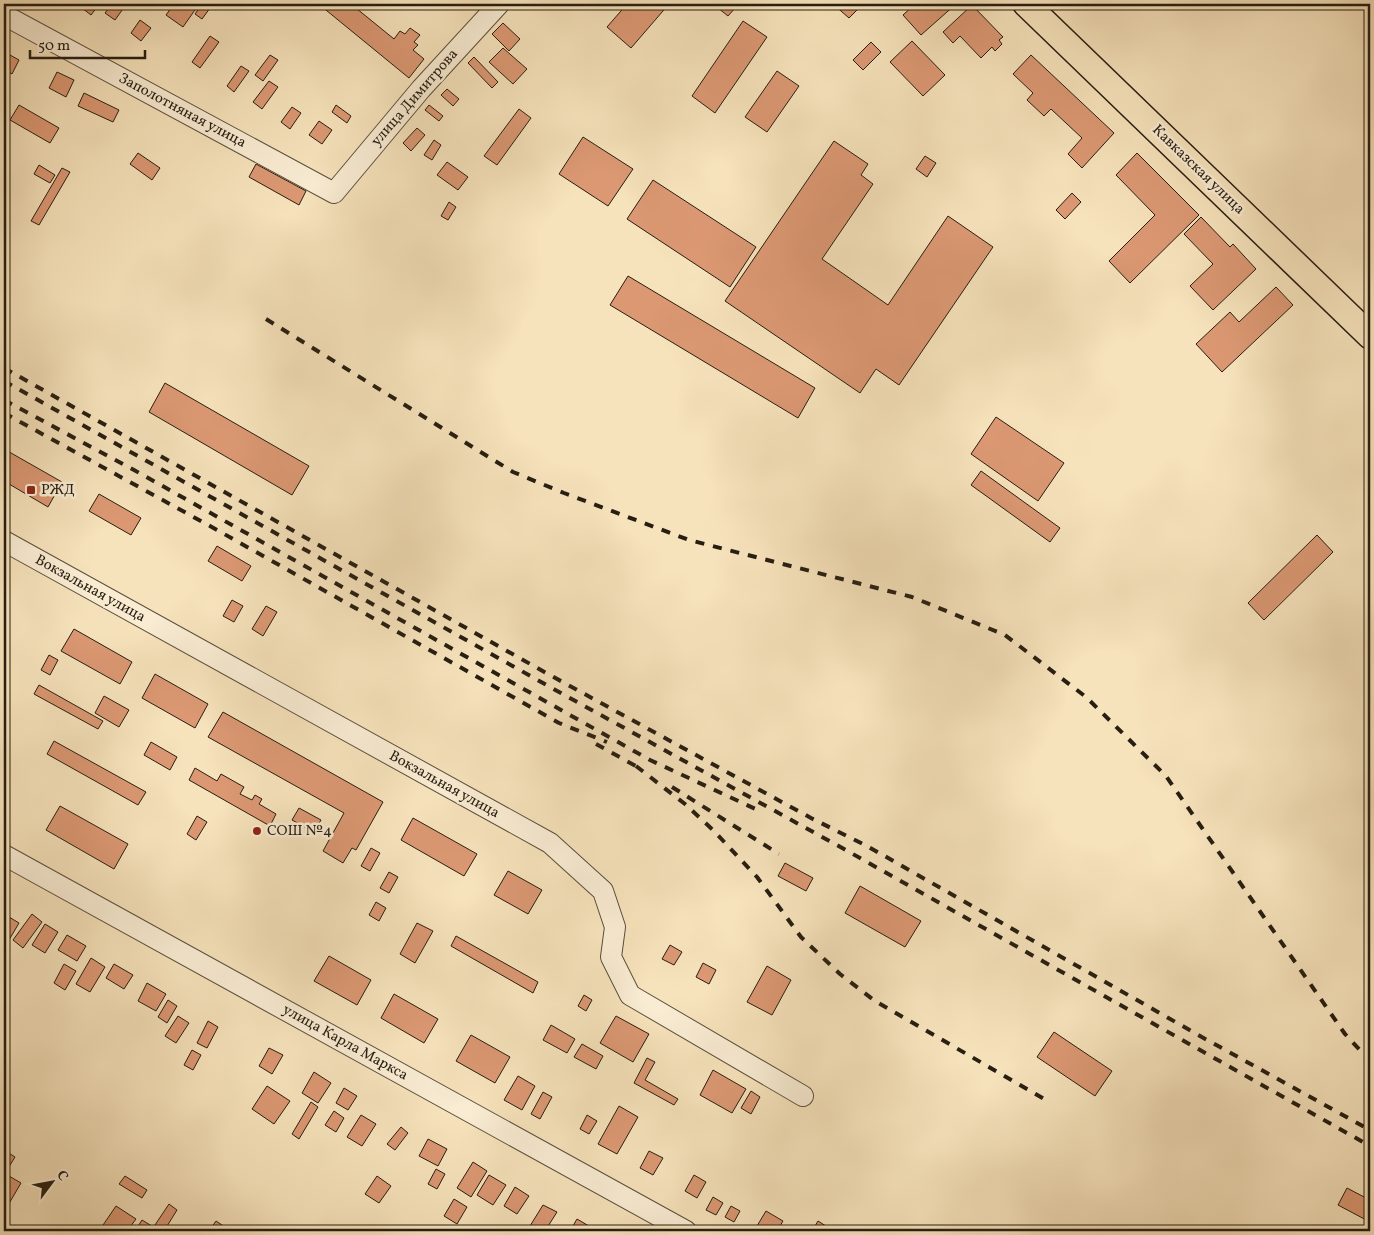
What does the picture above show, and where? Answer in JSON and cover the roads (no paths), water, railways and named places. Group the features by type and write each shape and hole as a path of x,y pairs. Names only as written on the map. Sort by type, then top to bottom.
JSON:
{"main road":[{"name":"Кавказская улица","path":"1026,4 1370,336"}],"street":[{"name":"улица Димитрова","path":"334,193 421,89 499,4"},
{"name":"Заполотняная улица","path":"4,15 334,193"},
{"name":"Вокзальная улица","path":"4,541 550,843 603,891 615,928 611,957 630,995 803,1096"},
{"name":"улица Карла Маркса","path":"4,856 686,1231"}],"railway":[{"path":"266,319 513,472 689,540 912,597 1005,635 1086,697 1166,776 1345,1034 1370,1061"},
{"path":"4,368 548,674 811,818 867,846 1200,1036 1370,1130"},
{"path":"4,381 559,692 844,849 1370,1146"},
{"path":"4,400 134,470 650,760 762,812"},
{"path":"4,413 210,526 559,723 607,742"},
{"path":"596,744 641,769"},
{"path":"636,766 685,804 713,830 757,877 801,937 840,974 875,1001 1046,1100"},
{"path":"672,787 779,854"}],"place":[{"name":"РЖД","path":"31,490"},
{"name":"СОШ №4","path":"257,831"}]}
